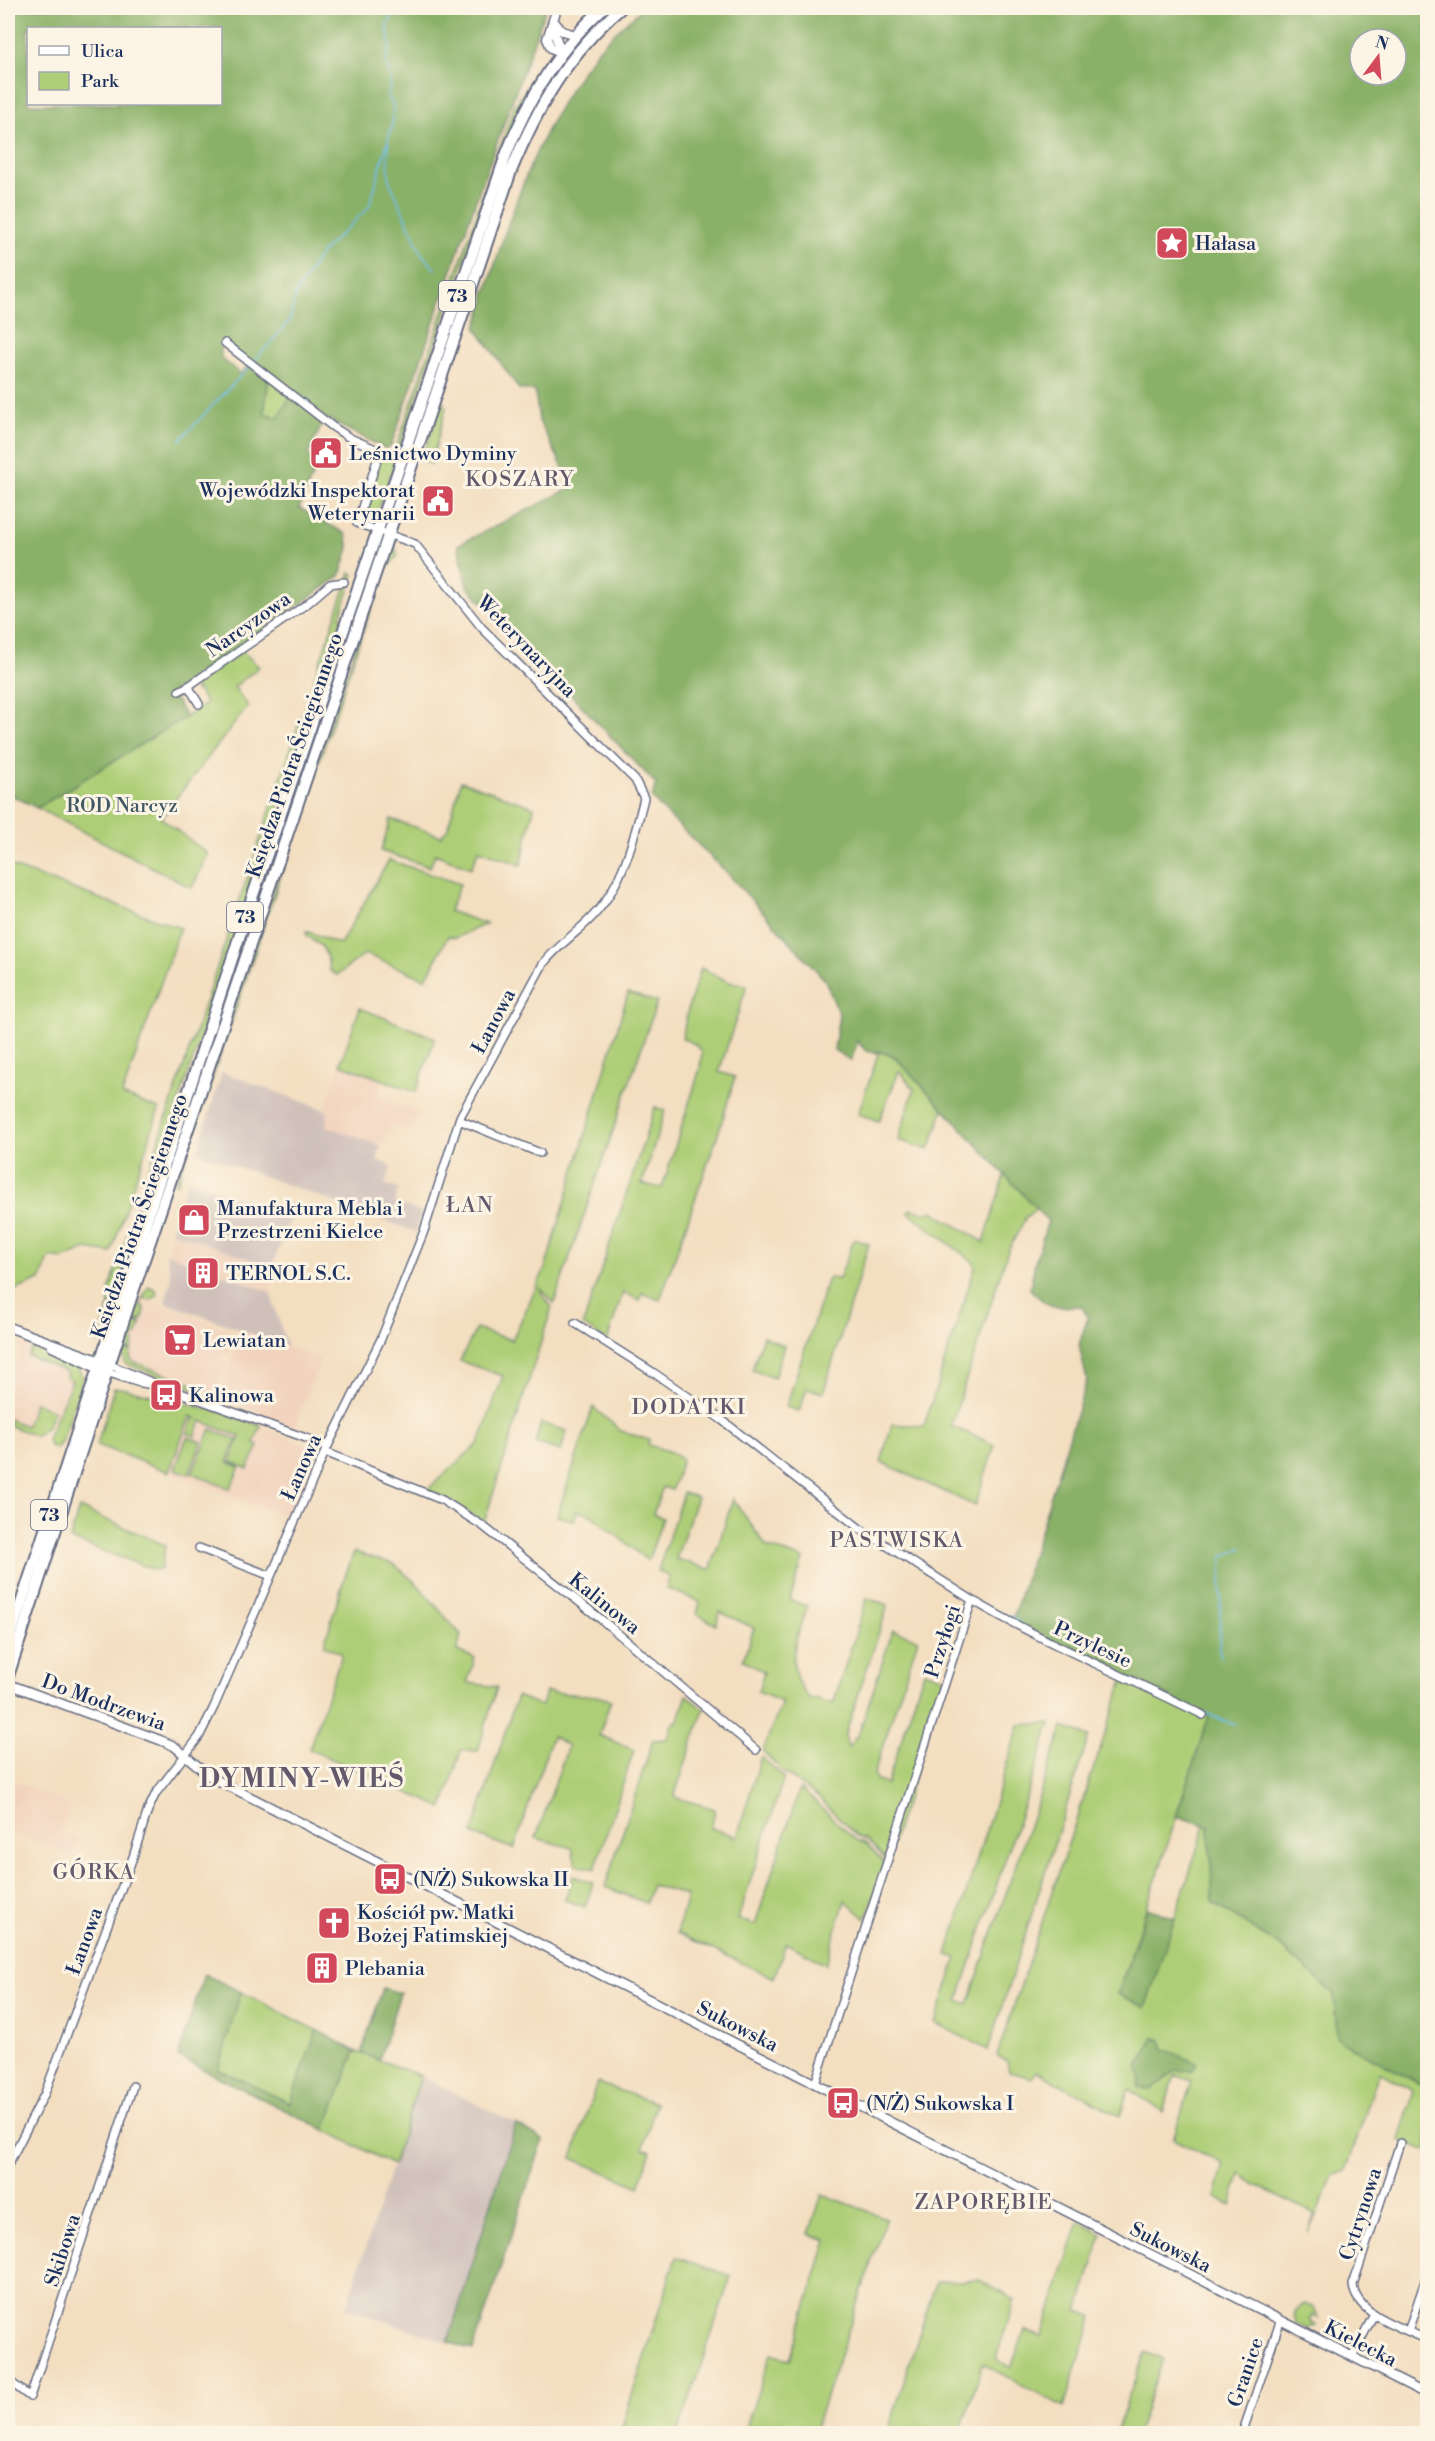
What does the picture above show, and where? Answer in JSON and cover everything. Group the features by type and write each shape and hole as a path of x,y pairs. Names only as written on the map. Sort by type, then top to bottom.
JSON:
{"main road":[{"name":"73","path":"561,53 603,8"},
{"name":"73","path":"570,61 596,30 621,8"},
{"path":"561,53 570,61"},
{"name":"Księdza Piotra Ściegiennego","path":"383,531 506,155 526,108 561,53"},
{"name":"Księdza Piotra Ściegiennego","path":"8,1676 102,1366 254,890 515,162 537,112 570,61"},
{"name":"Księdza Piotra Ściegiennego","path":"8,1643 102,1366"}],"street":[{"path":"557,8 552,22 561,53"},
{"path":"552,22 562,31 576,35"},
{"name":"Weterynaryjna","path":"225,343 333,427 350,438 380,451 357,523 415,544 482,628 636,780 644,798"},
{"name":"Narcyzowa","path":"179,691 308,603 330,585 344,582"},
{"path":"190,685 199,705"},
{"name":"Łanowa","path":"8,2165 45,2093 133,1857 148,1810 156,1793 186,1756 214,1707 327,1449 381,1339 424,1231 459,1120 543,964 554,950 594,916 614,889 644,798"},
{"path":"459,1120 540,1153"},
{"name":"Przyłogi","path":"575,1323 722,1420 859,1528 972,1600 815,2084"},
{"path":"8,1327 102,1366"},
{"name":"Kalinowa","path":"102,1366 327,1449 442,1500 483,1526 602,1620 756,1750"},
{"path":"199,1548 271,1576"},
{"name":"Przylesie","path":"972,1600 1072,1654 1110,1669 1203,1714"},
{"name":"Do Modrzewia","path":"8,1684 160,1740 174,1746 186,1756"},
{"name":"Sukowska","path":"186,1756 197,1768 231,1788 1280,2322"},
{"name":"Skibowa","path":"8,2380 30,2397 133,2086"},
{"name":"Cytrynowa","path":"1374,2314 1361,2306 1354,2296 1353,2285 1400,2143"},
{"path":"1408,2331 1428,2272"},
{"path":"1353,2357 1374,2314 1428,2340"},
{"name":"Kielecka","path":"1280,2322 1428,2395"},
{"name":"Granice","path":"1242,2433 1280,2322"}],"shaded area":[{"path":"340,1064 383,1080 377,1097 418,1112 411,1131 390,1125 381,1146 325,1126 328,1111 324,1109"},
{"path":"222,1072 328,1111 326,1126 381,1146 377,1160 392,1166 385,1184 399,1189 394,1202 423,1213 416,1232 197,1152"},
{"path":"188,1180 291,1216 272,1267 171,1231"},
{"path":"171,1231 272,1267 270,1292 167,1254"},
{"path":"166,1253 270,1292 287,1346 165,1303 171,1280"},
{"path":"143,1298 229,1329 229,1332 235,1334 229,1355 221,1352 219,1355 228,1361 216,1392 195,1387 193,1384 131,1360 129,1356 144,1313 141,1304"},
{"path":"242,1330 321,1359 294,1427 219,1397"},
{"path":"23,1343 31,1346 28,1356 68,1372 72,1382 60,1413 37,1404 42,1392 40,1391 26,1426 8,1419 8,1388"},
{"path":"114,1388 227,1414 315,1448 319,1454 291,1519 97,1445"},
{"path":"8,1779 71,1804 61,1831 79,1838 72,1855 8,1831"},
{"path":"421,2076 516,2124 448,2342 346,2308"}],"green space":[{"path":"8,8 546,8 475,203 391,446 386,449 325,418 308,455 317,465 299,508 346,534 349,548 340,576 171,693 186,717 37,808 11,795 8,797","holes":["221,343 250,363 241,374 221,358","269,377 290,397 278,418 264,413"]},
{"path":"643,8 1427,8 1427,2087 1343,2043 1337,2035 1334,1994 1280,1946 1213,1903 1209,1826 1176,1816 1209,1716 1012,1621 1087,1380 1079,1345 1088,1317 1082,1307 1053,1306 1030,1289 1035,1262 1048,1221 895,1057 879,1051 876,1053 866,1051 857,1041 851,1061 834,1050 839,1014 825,980 728,874 652,798 656,784 467,586 458,545 573,487 539,421 535,391 519,389 476,328 485,301 484,291 487,290 507,227 531,164 561,104 599,49"},
{"path":"544,65 521,106 506,140 376,516 368,521 361,513 383,454 393,457 514,107 539,66"},
{"path":"269,377 290,397 278,418 264,413"},
{"path":"443,401 446,408 431,464 421,460"},
{"path":"395,548 398,555 385,571 360,640 177,1184 175,1183 387,553"},
{"path":"350,573 354,574 338,630 167,1137 137,1205"},
{"path":"355,612 348,639 134,1272 206,1045"},
{"name":"ROD Narcyz","path":"242,651 259,667 234,687 248,706 161,818 208,854 192,888 37,808 206,704 198,690 195,691 195,686"},
{"path":"461,781 534,807 521,865 479,850 471,868 435,854 430,867 381,851 391,819 441,836 448,828"},
{"path":"389,860 460,884 449,911 486,924 455,938 448,936 426,979 365,954 337,975 330,971 324,950 307,936 306,931 340,944"},
{"path":"8,865 180,928 122,1095 159,1109 111,1253 86,1249 63,1259 50,1257 40,1280 16,1290 8,1290"},
{"path":"701,968 729,982 747,985 719,1072 735,1077 720,1128 660,1300 642,1293 639,1300 623,1292 607,1341 583,1325 655,1107 665,1111 642,1184 662,1188 700,1069 702,1052 695,1044 682,1038 689,1005"},
{"path":"628,993 657,1002 554,1303 539,1287 544,1298 552,1307 484,1523 448,1499 427,1490 479,1443 503,1376 460,1361 476,1329 512,1340 546,1266"},
{"path":"360,1008 435,1038 416,1092 340,1064"},
{"path":"879,1051 895,1057 944,1108 929,1150 898,1140 914,1089 899,1071 879,1121 858,1114"},
{"path":"1005,1173 1037,1208 1026,1217 1008,1251 951,1426 995,1445 975,1506 881,1462 892,1424 924,1426 975,1267 973,1262 908,1212 911,1209 926,1213 932,1211 984,1242"},
{"path":"152,1179 98,1344 109,1306 109,1291 134,1215"},
{"path":"854,1239 869,1244 823,1393 807,1388 799,1411 786,1407 828,1278 839,1279"},
{"path":"149,1286 156,1290 157,1295 151,1300 143,1298 141,1304 144,1313 140,1319 141,1323 139,1321 138,1323 141,1324 136,1336 132,1338 134,1342 131,1351 129,1349 127,1351 131,1352 130,1358 133,1362 194,1384 194,1389 126,1364 122,1353 128,1349 124,1349 132,1324 141,1301"},
{"path":"763,1336 784,1346 774,1378 752,1370"},
{"path":"34,1345 77,1365 83,1378 63,1439 56,1449 50,1446 47,1439 72,1381 66,1376 67,1372 28,1356"},
{"path":"114,1388 225,1413 261,1426 254,1443 259,1446 248,1469 230,1461 240,1437 201,1421 195,1436 187,1433 193,1418 197,1419 190,1416 169,1472 97,1445"},
{"path":"35,1402 54,1411 47,1427 35,1436 8,1425 8,1419 26,1426"},
{"path":"593,1407 621,1431 649,1440 648,1445 671,1452 682,1460 672,1490 663,1487 653,1514 663,1518 648,1561 591,1515 577,1511 574,1521 557,1516"},
{"path":"541,1423 567,1431 561,1451 535,1443"},
{"path":"211,1429 237,1440 227,1462 240,1467 230,1489 192,1473"},
{"path":"187,1437 202,1442 189,1474 175,1469"},
{"path":"683,1493 697,1497 676,1559 711,1568 733,1499 766,1546 803,1559 790,1600 807,1606 796,1642 794,1664 801,1687 809,1698 833,1704 867,1598 888,1605 845,1735 848,1748 859,1733 893,1630 918,1639 874,1773 876,1780 887,1784 924,1671 945,1678 887,1860 867,1840 858,1837 819,1798 781,1770 763,1751 782,1702 758,1692 764,1672 743,1660 754,1628 720,1612 716,1625 697,1614 700,1602 666,1588 670,1577 658,1571"},
{"path":"79,1508 165,1545 161,1569 155,1570 70,1539"},
{"path":"354,1552 394,1564 418,1585 461,1635 457,1651 475,1658 467,1683 497,1687 478,1751 461,1750 443,1808 309,1749 342,1654 324,1645"},
{"path":"1125,1675 1210,1716 1118,1994 1145,2008 1205,1825 1209,1826 1214,1903 1280,1946 1334,1994 1337,2035 1344,2043 1427,2087 1427,2151 1399,2140 1414,2091 1379,2072 1346,2171 1333,2176 1308,2233 1315,2214 1256,2185 1240,2174 1231,2205 1215,2197 1224,2164 1173,2139 1192,2081 1175,2075 1163,2112 1129,2089 1120,2116 1036,2071 1032,2078 1009,2072 1007,2061 997,2056"},
{"path":"546,1692 596,1696 611,1700 599,1735 634,1750 595,1869 576,1865 572,1848 536,1838 568,1746 552,1736 514,1849 472,1834 517,1696 542,1706"},
{"path":"687,1695 704,1709 674,1797 715,1809 711,1828 737,1837 761,1757 784,1777 738,1919 755,1925 800,1788 856,1840 865,1843 885,1863 866,1919 845,1900 826,1964 786,1943 774,1978 677,1933 687,1896 652,1885 646,1903 605,1887 653,1740 667,1739 673,1722 678,1722"},
{"path":"1051,1723 958,2000 968,2004 1063,1727 1089,1736 988,2050 935,2023 957,1958 947,1955 1019,1725"},
{"path":"573,1876 593,1883 585,1907 565,1900"},
{"path":"1147,1908 1175,1918 1145,2008 1118,1994"},
{"path":"204,1974 241,1992 218,2069 290,2103 317,2030 355,2051 325,2130 178,2057"},
{"path":"383,1988 400,1993 379,2060 363,2054 362,2050"},
{"path":"241,1992 317,2030 290,2104 217,2069"},
{"path":"1153,2037 1161,2040 1164,2049 1197,2063 1193,2070 1175,2071 1151,2090 1138,2087 1141,2077 1137,2066 1145,2056"},
{"path":"355,2051 421,2076 393,2165 325,2130"},
{"path":"597,2083 656,2103 643,2148 651,2151 639,2187 572,2158"},
{"path":"516,2124 543,2140 473,2350 448,2342"},
{"path":"822,2194 886,2218 814,2433 744,2433 771,2354 790,2360 827,2240 809,2234"},
{"path":"1079,2221 1102,2234 1078,2311 1093,2316 1064,2407 983,2364 960,2433 887,2434 936,2282 979,2280 1015,2300 996,2358 1011,2368 1025,2330 1042,2337"},
{"path":"676,2257 731,2276 678,2433 620,2433"},
{"path":"1304,2304 1314,2307 1319,2318 1313,2314 1309,2320 1316,2325 1308,2329 1297,2324 1294,2316 1296,2310"},
{"path":"1145,2352 1163,2360 1137,2433 1116,2432"}],"waterway":[{"path":"256,359 290,320 296,293 321,253 369,207 392,126 393,106 388,95 391,80 386,62 390,46 387,24 395,14 393,8"},
{"path":"388,142 389,180 421,253 435,269"},
{"path":"180,440 250,366"},
{"path":"1221,1658 1219,1647 1222,1557 1242,1548"},
{"path":"1009,1615 1021,1623"},
{"path":"1205,1713 1235,1725"}],"place":[{"name":"Hałasa","path":"1172,243"},
{"name":"Leśnictwo Dyminy","path":"326,453"},
{"name":"Wojewódzki Inspektorat Weterynarii","path":"438,501"},
{"name":"Manufaktura Mebla i Przestrzeni Kielce","path":"194,1220"},
{"name":"TERNOL S.C.","path":"203,1273"},
{"name":"Lewiatan","path":"180,1340"},
{"name":"Kalinowa","path":"166,1395"},
{"name":"(N/Ż) Sukowska II","path":"390,1879"},
{"name":"Kościół pw. Matki Bożej Fatimskiej","path":"334,1923"},
{"name":"Plebania","path":"322,1968"},
{"name":"(N/Ż) Sukowska I","path":"843,2103"}],"district":[{"name":"KOSZARY","path":"520,479"},
{"name":"ŁAN","path":"470,1205"},
{"name":"DODATKI","path":"689,1406"},
{"name":"PASTWISKA","path":"897,1540"},
{"name":"DYMINY-WIEŚ","path":"302,1778"},
{"name":"GÓRKA","path":"94,1872"},
{"name":"ZAPORĘBIE","path":"984,2202"}]}
